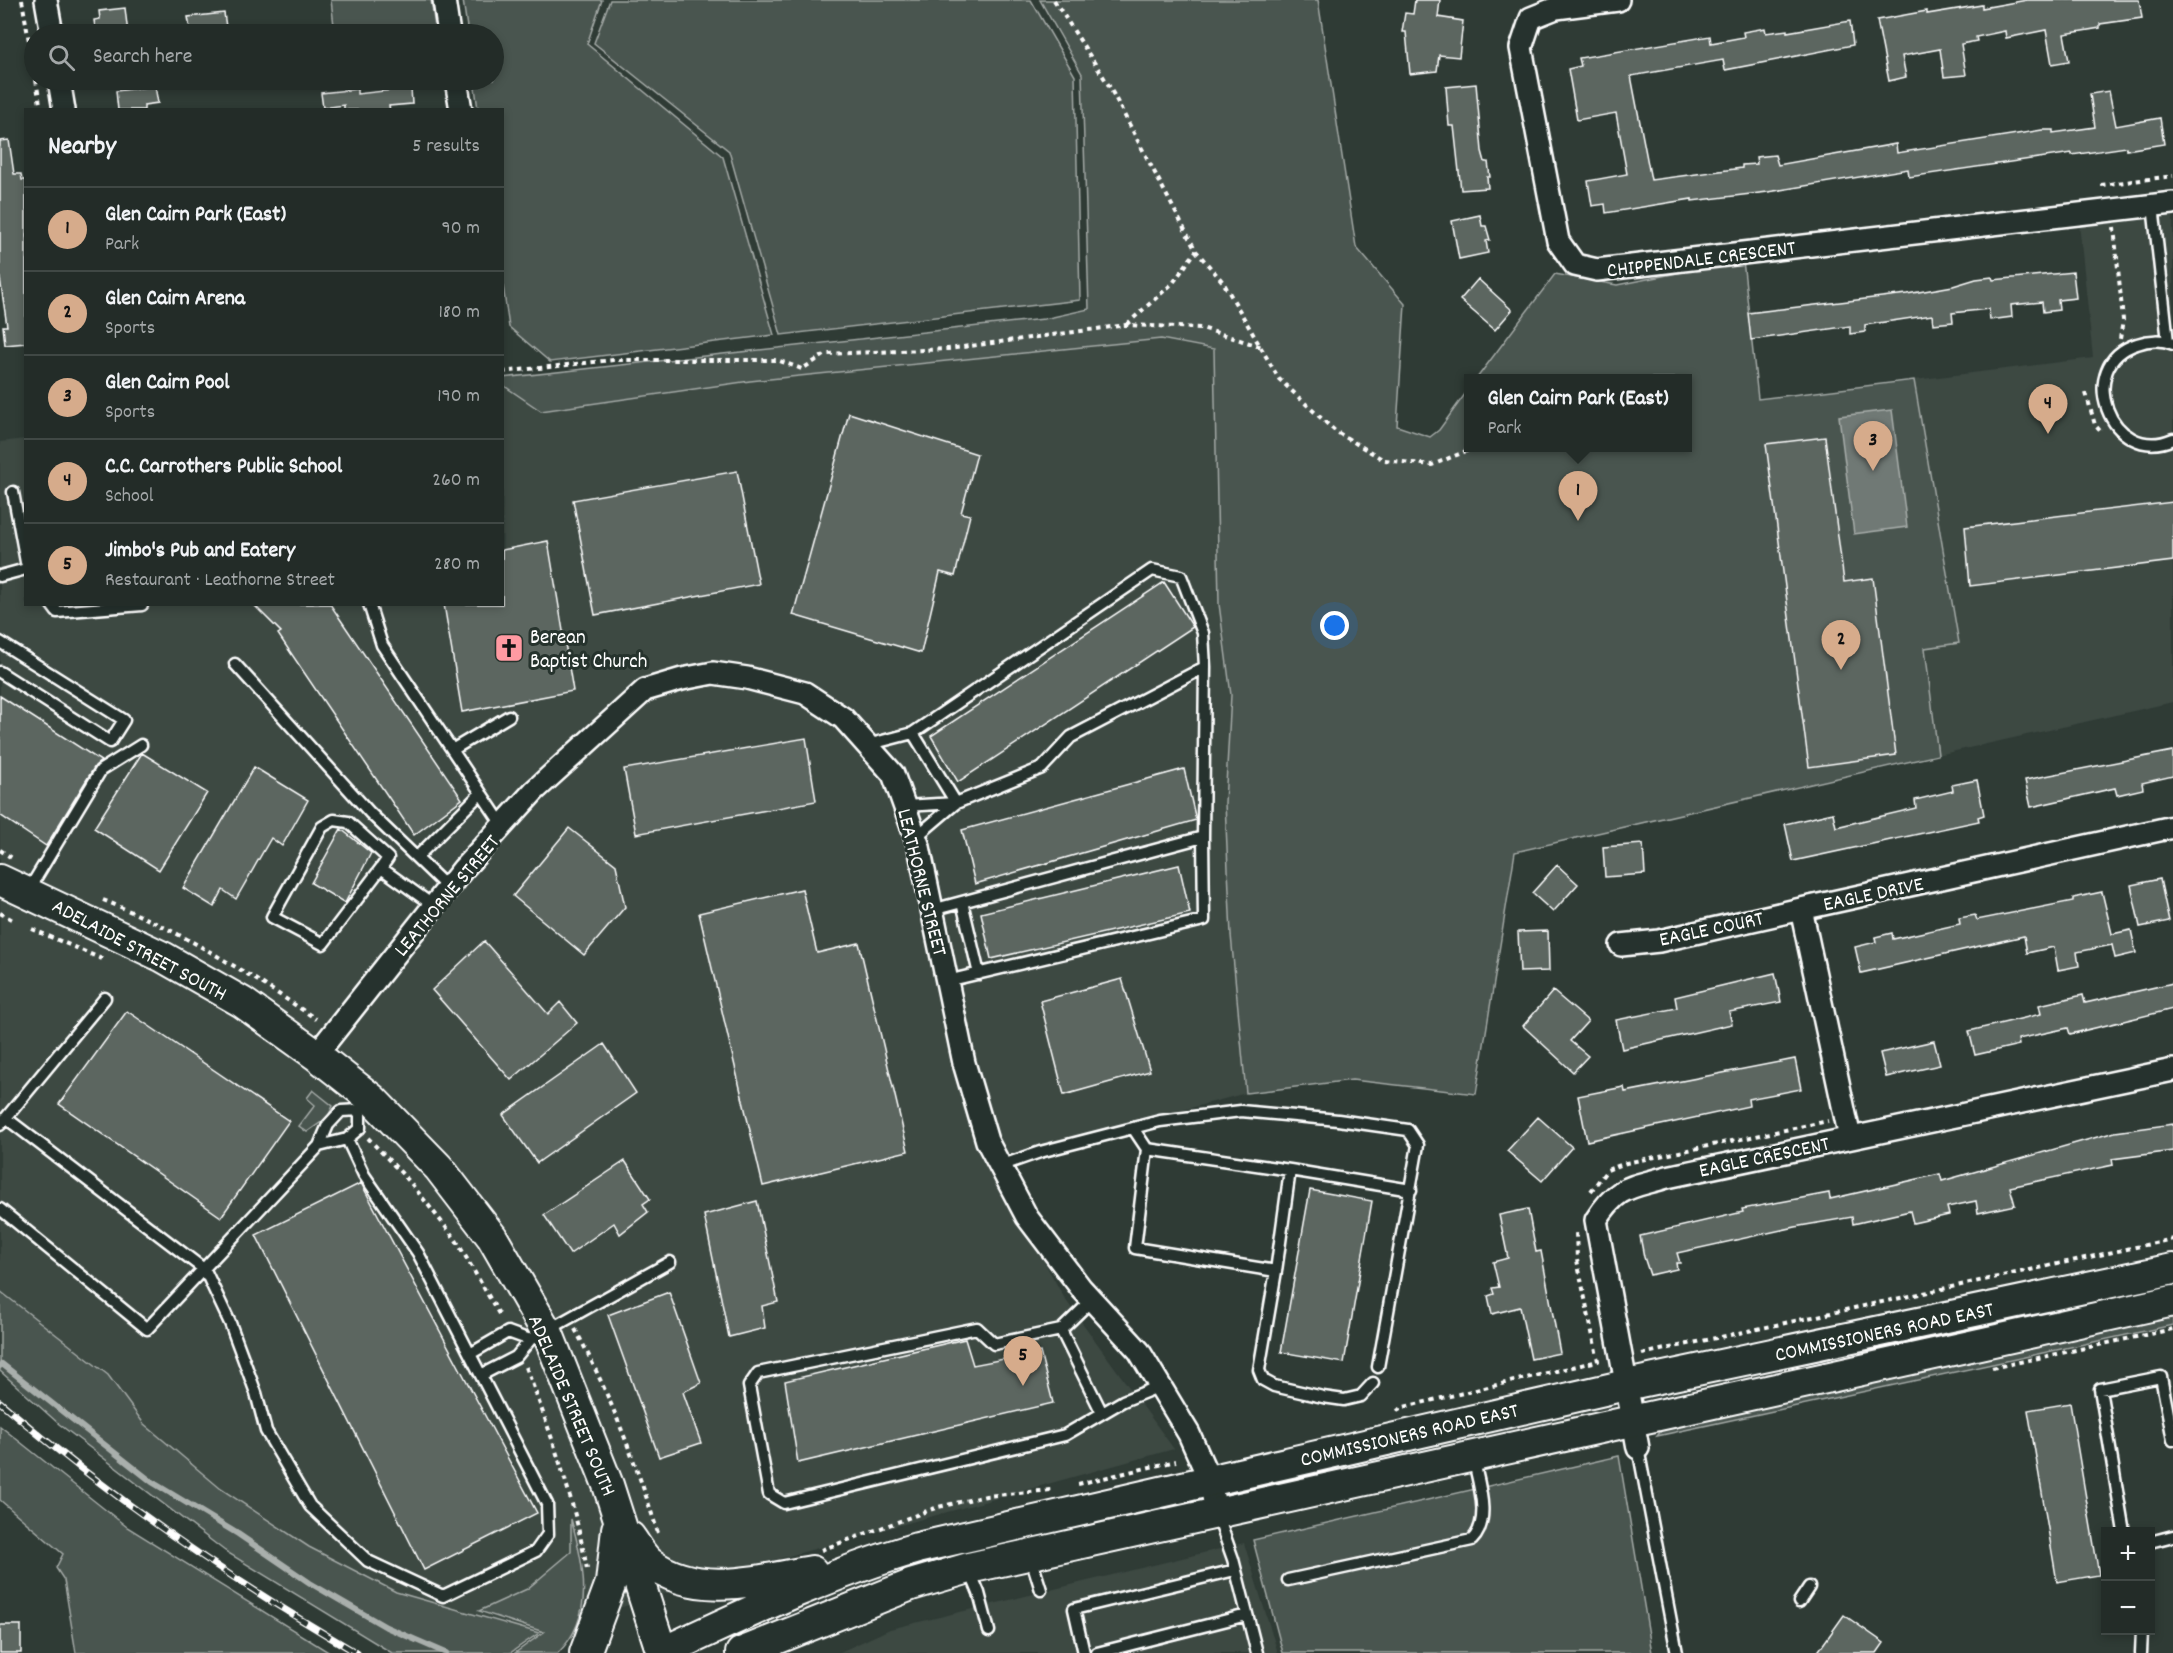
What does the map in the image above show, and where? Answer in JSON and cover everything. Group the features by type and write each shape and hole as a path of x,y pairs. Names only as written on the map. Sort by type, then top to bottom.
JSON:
{"main road":[{"name":"ADELAIDE STREET SOUTH","path":"0,880 28,891 164,957 242,1002 316,1055 366,1105 439,1168 492,1238 608,1485 662,1653"},
{"name":"COMMISSIONERS ROAD EAST","path":"662,1653 756,1607 866,1562 917,1548 1209,1479 1626,1385 2173,1269"},
{"name":"COMMISSIONERS ROAD EAST","path":"741,1653 911,1585 969,1568 2173,1301"},
{"path":"618,1520 648,1562 682,1581 729,1585 866,1562"},
{"path":"585,1653 611,1582 618,1520"}],"street":[{"path":"46,0 50,24"},
{"path":"444,0 448,24"},
{"name":"CHIPPENDALE CRESCENT","path":"1618,0 1556,8 1531,18 1521,48 1558,242 1575,265 1597,270 2163,204"},
{"path":"61,90 64,108"},
{"path":"458,90 461,108"},
{"name":"LEATHORNE STREET","path":"316,1055 448,888 534,791 645,690 682,679 713,674 747,678 805,693 843,718 893,774 915,837 968,1075 987,1142 1028,1217 1092,1300 1139,1351 1190,1434 1209,1479 1217,1514"},
{"name":"EAGLE DRIVE","path":"1850,1138 1802,909 2173,827"},
{"name":"EAGLE COURT","path":"1621,945 1659,940 1802,909"},
{"name":"EAGLE CRESCENT","path":"1638,1448 1596,1220 1610,1198 1623,1190 1667,1177 2173,1070"}],"lane":[{"path":"2163,204 2170,343 2148,341 2130,346 2114,360 2106,373 2103,390 2110,417 2117,427 2132,438 2148,443 2173,439"},
{"path":"13,492 24,551"},
{"path":"0,576 24,570"},
{"path":"867,745 913,733 1152,570 1181,576 1203,633 1206,667 1204,920 947,981"},
{"path":"52,606 57,612 130,606"},
{"path":"370,606 382,645 503,826"},
{"path":"0,642 124,720 110,741 0,672"},
{"path":"235,663 369,813 448,888"},
{"path":"915,837 956,803 1042,768 1071,737 1206,667"},
{"path":"452,750 509,716"},
{"path":"913,733 956,803"},
{"path":"28,891 102,770 141,745"},
{"path":"417,857 481,793"},
{"path":"905,806 956,803"},
{"path":"334,820 348,822 388,858 381,868 323,944 272,917 322,827 334,820"},
{"path":"932,910 1203,837"},
{"path":"381,868 434,906"},
{"path":"962,902 979,974"},
{"path":"105,998 3,1122 204,1270 230,1323 256,1393 266,1431 310,1506 368,1561 443,1596 536,1551 548,1534 547,1504 418,1252 364,1175 347,1139"},
{"path":"0,1209 147,1329 319,1146 328,1125 341,1111 366,1105 360,1128 347,1139 319,1146"},
{"path":"1000,1166 1040,1152 1160,1121 1241,1111 1338,1120 1407,1130 1418,1145 1378,1367"},
{"path":"1133,1128 1148,1149 1136,1248 1276,1271"},
{"path":"1148,1149 1411,1190"},
{"path":"1290,1170 1259,1370 1263,1380 1284,1388 1344,1400 1361,1396 1373,1383"},
{"path":"481,1375 516,1357 538,1336 670,1262"},
{"path":"1092,1300 1061,1330 994,1344 976,1328 758,1373 749,1386 769,1494 784,1503 1065,1435 1122,1401 1160,1386"},
{"path":"1061,1330 1102,1413"},
{"path":"470,1354 508,1332 538,1336"},
{"path":"2123,1527 2100,1389 2162,1377 2173,1440"},
{"path":"1638,1448 1677,1653"},
{"path":"1288,1580 1472,1540 1481,1531 1482,1515 1473,1457"},
{"path":"1217,1514 1235,1570 1257,1653"},
{"path":"2155,1541 2173,1536"},
{"path":"1030,1555 1041,1590"},
{"path":"969,1568 979,1593 989,1631"},
{"path":"1084,1653 1074,1609 1235,1570"},
{"path":"1799,1602 1809,1587"},
{"path":"1097,1653 1247,1615"},
{"path":"2140,1653 2142,1635"}],"path":[{"path":"22,0 26,24"},
{"path":"1054,0 1108,84 1196,251 1223,282 1279,379 1335,431 1384,460 1432,465 1464,451"},
{"path":"38,90 41,108"},
{"path":"2101,185 2173,176"},
{"path":"2113,220 2122,320 2120,341 2113,346"},
{"path":"1126,325 1173,282 1196,251"},
{"path":"504,372 613,360 777,360 802,369 826,354 948,349 1126,325 1202,328 1262,347"},
{"path":"0,913 13,920"},
{"path":"32,929 102,959"},
{"path":"1589,1196 1607,1170 1626,1163 1826,1119 1850,1138"},
{"path":"365,1135 410,1182 456,1240 499,1314"},
{"path":"1390,1415 1404,1407 1598,1361 1578,1260 1579,1223"},
{"path":"1642,1354 2173,1239"},
{"path":"526,1367 558,1451 579,1528 589,1579"}],"shaded area":[{"path":"331,0 431,0 435,24 334,24"},
{"path":"463,0 602,0 587,44 723,157 774,335 550,362 509,327 504,293 504,108 478,108 475,90 504,90 504,24 467,24"},
{"path":"610,0 1031,0 1075,76 1080,300 781,335 729,151 594,43"},
{"path":"1040,0 1318,0 1356,247 1405,304 1397,426 1430,437 1439,430 1464,396 1464,452 1692,452 1692,374 1480,374 1555,274 1617,285 1743,260 1758,399 1914,380 1959,643 1925,648 1938,755 1515,852 1476,1094 1352,1080 1246,1093 1231,935 1225,803 1231,695 1219,604 1214,349 1161,339 750,381 541,411 504,386 504,378 1044,319 1089,309 1082,74"},
{"path":"2173,211 2173,702 1938,755 1925,648 1959,642 1914,380 2093,358 2079,224"},
{"path":"1161,339 1214,349 1219,604 1231,695 1225,803 1231,935 1246,1093 989,1163 1065,1299 1174,1449 753,1566 539,1633 396,1592 309,1548 221,1489 144,1424 108,1375 0,1291 0,442 24,439 24,606 504,606 504,386 542,411 750,381"},
{"path":"1892,410 1907,527 1854,534 1839,416"},
{"path":"313,1090 333,1106 327,1118 307,1132 299,1126 315,1105 307,1098"},
{"path":"0,1291 108,1375 144,1424 221,1489 309,1547 396,1592 539,1633 510,1653 392,1653 225,1551 59,1424 0,1371"},
{"path":"2173,1311 2173,1325 1657,1436 1666,1425"},
{"path":"0,1426 127,1527 330,1653 76,1653 64,1580 56,1568 63,1554 0,1500"},
{"path":"1619,1456 1652,1653 1283,1653 1253,1540"},
{"path":"571,1519 583,1571 584,1589 578,1623 558,1653 515,1653 544,1632 479,1611 527,1589 571,1552"},
{"path":"1244,1543 1278,1653 838,1653 890,1629"}],"building":[{"path":"1415,0 1440,0 1438,17 1463,21 1459,57 1439,55 1437,71 1410,74 1406,32 1402,32 1405,13 1413,14"},
{"path":"2027,0 2139,0 2142,18 2100,24 2100,28 2064,34 2069,61 2052,64 2046,30 2006,38 2005,31 1976,37 1977,41 1961,44 1966,75 1944,77 1940,49 1902,56 1906,77 1889,81 1877,20 1927,11 1927,14 1982,5 1982,8"},
{"path":"125,8 127,24 95,24 94,20 100,19 99,11"},
{"path":"224,13 226,24 189,24 188,17"},
{"path":"1850,21 1853,45 1725,70 1723,60 1631,76 1651,180 1742,168 1742,165 1757,164 1756,157 1775,155 1778,165 1896,144 1897,153 2042,130 2053,130 2053,133 2095,127 2090,94 2109,91 2116,126 2160,118 2164,144 2126,150 2126,147 2072,155 2072,153 1909,177 1908,169 1768,192 1692,201 1692,199 1606,213 1605,204 1592,206 1588,181 1627,174 1616,113 1577,120 1568,69 1581,66 1579,58 1710,36 1711,43 1744,37 1743,32 1765,28 1766,33 1787,30 1787,32"},
{"path":"1476,84 1482,151 1485,162 1488,162 1490,177 1487,177 1488,188 1461,190 1454,126 1449,126 1446,87"},
{"path":"156,90 158,103 144,105 144,108 118,108 116,91"},
{"path":"357,90 357,94 411,90 412,104 389,106 390,108 344,108 344,105 323,108 321,93"},
{"path":"9,140 14,174 21,174 24,180 24,343 5,345 3,326 7,326 0,278 0,141"},
{"path":"1480,215 1482,226 1486,226 1490,240 1486,241 1488,253 1459,259 1452,221"},
{"path":"2073,272 2076,298 2058,300 2059,310 2043,312 2042,302 2011,305 2012,317 1990,320 1989,309 1952,313 1953,322 1933,324 1932,315 1865,325 1865,332 1850,334 1850,326 1751,340 1748,313 1907,294 1953,286 1976,279 1992,277 1993,280"},
{"path":"1478,279 1512,310 1495,330 1460,300"},
{"path":"849,413 977,454 961,513 970,515 955,576 940,572 921,653 793,615"},
{"path":"1825,437 1844,582 1873,578 1896,755 1809,767 1766,444"},
{"path":"737,471 759,584 595,615 573,500"},
{"path":"2173,502 2173,561 1970,586 1965,527"},
{"name":"Berean Baptist Church","path":"548,541 573,691 462,712 444,606 504,606 504,550"},
{"path":"1164,582 1193,627 958,782 931,736"},
{"path":"255,606 331,606 462,799 414,835 278,634 281,632"},
{"path":"0,696 101,761 95,766 46,846 0,815"},
{"path":"806,738 816,801 636,834 624,769"},
{"path":"2173,751 2173,776 2142,783 2143,789 2117,795 2115,788 2031,807 2025,780"},
{"path":"142,753 207,793 159,870 94,828"},
{"path":"254,767 308,800 282,846 271,838 236,899 223,890 214,907 183,888"},
{"path":"1184,769 1196,820 975,884 962,830"},
{"path":"1977,780 1984,815 1978,817 1979,821 1793,861 1785,824 1833,813 1836,827 1916,808 1915,800 1953,791 1952,785"},
{"path":"569,828 616,865 625,907 584,955 513,896"},
{"path":"341,829 371,853 345,903 311,883"},
{"path":"1643,844 1645,874 1605,877 1603,847"},
{"path":"1179,865 1190,913 991,959 981,913"},
{"path":"1557,865 1578,884 1553,912 1532,893"},
{"path":"2160,879 2169,921 2140,927 2131,885"},
{"path":"802,889 817,953 859,943 908,1151 763,1186 699,913"},
{"path":"2102,892 2112,934 2131,930 2136,953 2115,958 2112,945 2077,952 2079,966 2058,970 2054,947 2027,953 2024,936 1861,973 1855,947 1876,942 1875,937 1892,933 1893,939 1960,924 1959,918 1975,915 1977,920 2073,901 2073,898"},
{"path":"1548,931 1549,971 1520,972 1518,932"},
{"path":"484,941 548,1014 560,1002 577,1023 511,1080 432,990"},
{"path":"1775,973 1781,1002 1729,1012 1732,1024 1622,1049 1616,1020 1677,1008 1675,997"},
{"path":"1122,979 1150,1071 1064,1095 1040,1001"},
{"path":"2173,983 2173,1009 2070,1034 2068,1028 2018,1039 2019,1045 1975,1055 1969,1031 2041,1014 2039,1005 2083,995 2085,1003"},
{"path":"1553,991 1588,1021 1570,1041 1588,1056 1573,1072 1523,1026"},
{"path":"127,1011 289,1121 221,1217 59,1104"},
{"path":"1934,1041 1940,1065 1886,1077 1880,1053"},
{"path":"604,1044 636,1093 537,1163 503,1115"},
{"path":"1795,1059 1801,1089 1748,1099 1749,1106 1587,1141 1578,1096 1624,1087 1625,1092"},
{"path":"1538,1117 1572,1147 1542,1181 1507,1151"},
{"path":"2173,1124 2173,1151 2112,1159 2113,1165 2010,1187 2015,1205 1978,1213 1976,1201 1947,1207 1949,1215 1913,1223 1910,1211 1853,1224 1852,1217 1800,1226 1677,1253 1680,1263 1676,1263 1677,1269 1650,1275 1644,1257 1640,1236 1743,1212 1742,1209 1829,1193 1830,1199 1940,1174 1942,1181 2115,1132"},
{"path":"625,1161 650,1199 643,1204 648,1212 620,1234 614,1223 570,1254 544,1215"},
{"path":"361,1183 537,1513 424,1570 256,1235"},
{"path":"1310,1190 1372,1201 1344,1363 1281,1352"},
{"path":"757,1201 778,1302 762,1306 765,1328 729,1337 704,1215"},
{"path":"1528,1209 1536,1252 1541,1251 1560,1353 1531,1359 1520,1307 1492,1314 1488,1296 1494,1294 1492,1288 1499,1287 1493,1262 1508,1258 1499,1215"},
{"path":"669,1292 701,1383 683,1392 701,1443 659,1457 608,1315"},
{"path":"965,1339 973,1365 1040,1352 1053,1403 798,1463 785,1381"},
{"path":"2070,1403 2099,1575 2057,1582 2028,1410"},
{"path":"1844,1615 1884,1643 1877,1653 1817,1653"},
{"path":"0,1625 21,1625 21,1653 0,1653"}],"waterway":[{"path":"0,1366 2,1364 152,1482 238,1534 310,1583 386,1627 446,1653"}],"railway":[{"path":"0,1402 84,1471 172,1536 357,1653"}],"place":[{"name":"C.C. Carrothers Public School","path":"2048,434"},
{"name":"Glen Cairn Pool","path":"1873,471"},
{"name":"Glen Cairn Park (East)","path":"1578,521"},
{"name":"Berean Baptist Church","path":"509,648"},
{"name":"Glen Cairn Arena","path":"1841,670"},
{"name":"Jimbo's Pub and Eatery","path":"1023,1386"}]}
